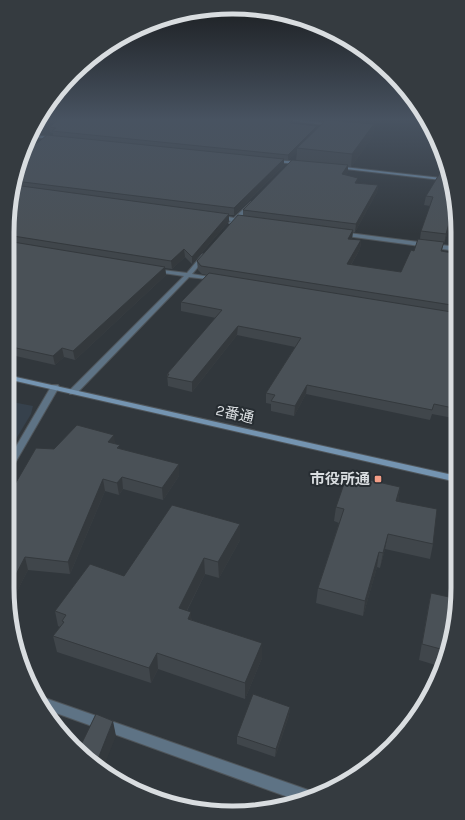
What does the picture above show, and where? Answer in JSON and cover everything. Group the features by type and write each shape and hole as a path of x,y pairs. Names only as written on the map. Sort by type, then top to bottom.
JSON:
{"street":[{"path":"287,168 297,157"},
{"path":"268,160 308,164"},
{"path":"331,167 445,179"},
{"path":"226,231 256,199"},
{"path":"211,216 250,222"},
{"path":"335,233 451,248"},
{"path":"72,392 188,275 207,253"},
{"path":"149,269 219,280"},
{"name":"2番通","path":"14,378 451,476"},
{"path":"14,458 55,387"},
{"path":"48,704 301,795"}],"shaded area":[{"path":"14,402 33,406 31,414 14,442"}],"building":[{"path":"28,157 267,157 284,159 234,208 20,182"},
{"path":"292,160 348,165 342,174 358,178 355,183 378,185 356,224 243,210"},
{"path":"440,173 443,173 451,217 446,234 421,231 433,197 426,196"},
{"path":"19,186 229,214 192,257 184,249 171,261 14,236 14,218"},
{"path":"238,215 353,230 348,239 361,240 347,264 401,272 411,250 414,251 418,239 444,242 441,251 451,253 451,305 201,266 197,261"},
{"path":"14,242 165,267 73,351 62,348 53,356 14,348"},
{"path":"209,273 451,312 451,408 434,404 432,410 307,385 295,406 271,401 275,395 266,393 301,338 238,326 192,382 167,377 169,374 167,374 222,310 181,302"},
{"path":"77,425 114,435 108,442 120,445 117,448 179,464 162,488 122,477 117,483 103,479 68,562 25,557 14,578 14,486 36,448 54,449"},
{"path":"347,475 400,487 396,501 437,509 433,544 388,534 383,553 379,552 365,601 318,588 344,509 336,507"},
{"path":"172,505 240,524 218,562 204,558 179,608 191,612 188,619 262,643 245,683 157,653 149,668 53,636 64,622 62,621 66,615 55,611 90,564 124,576"},
{"path":"431,593 451,597 447,630 442,649 422,644"},
{"path":"253,694 290,707 276,749 237,736"},
{"path":"96,714 113,721 98,760 81,745"}],"place":[{"name":"市役所通","path":"378,479"}]}
